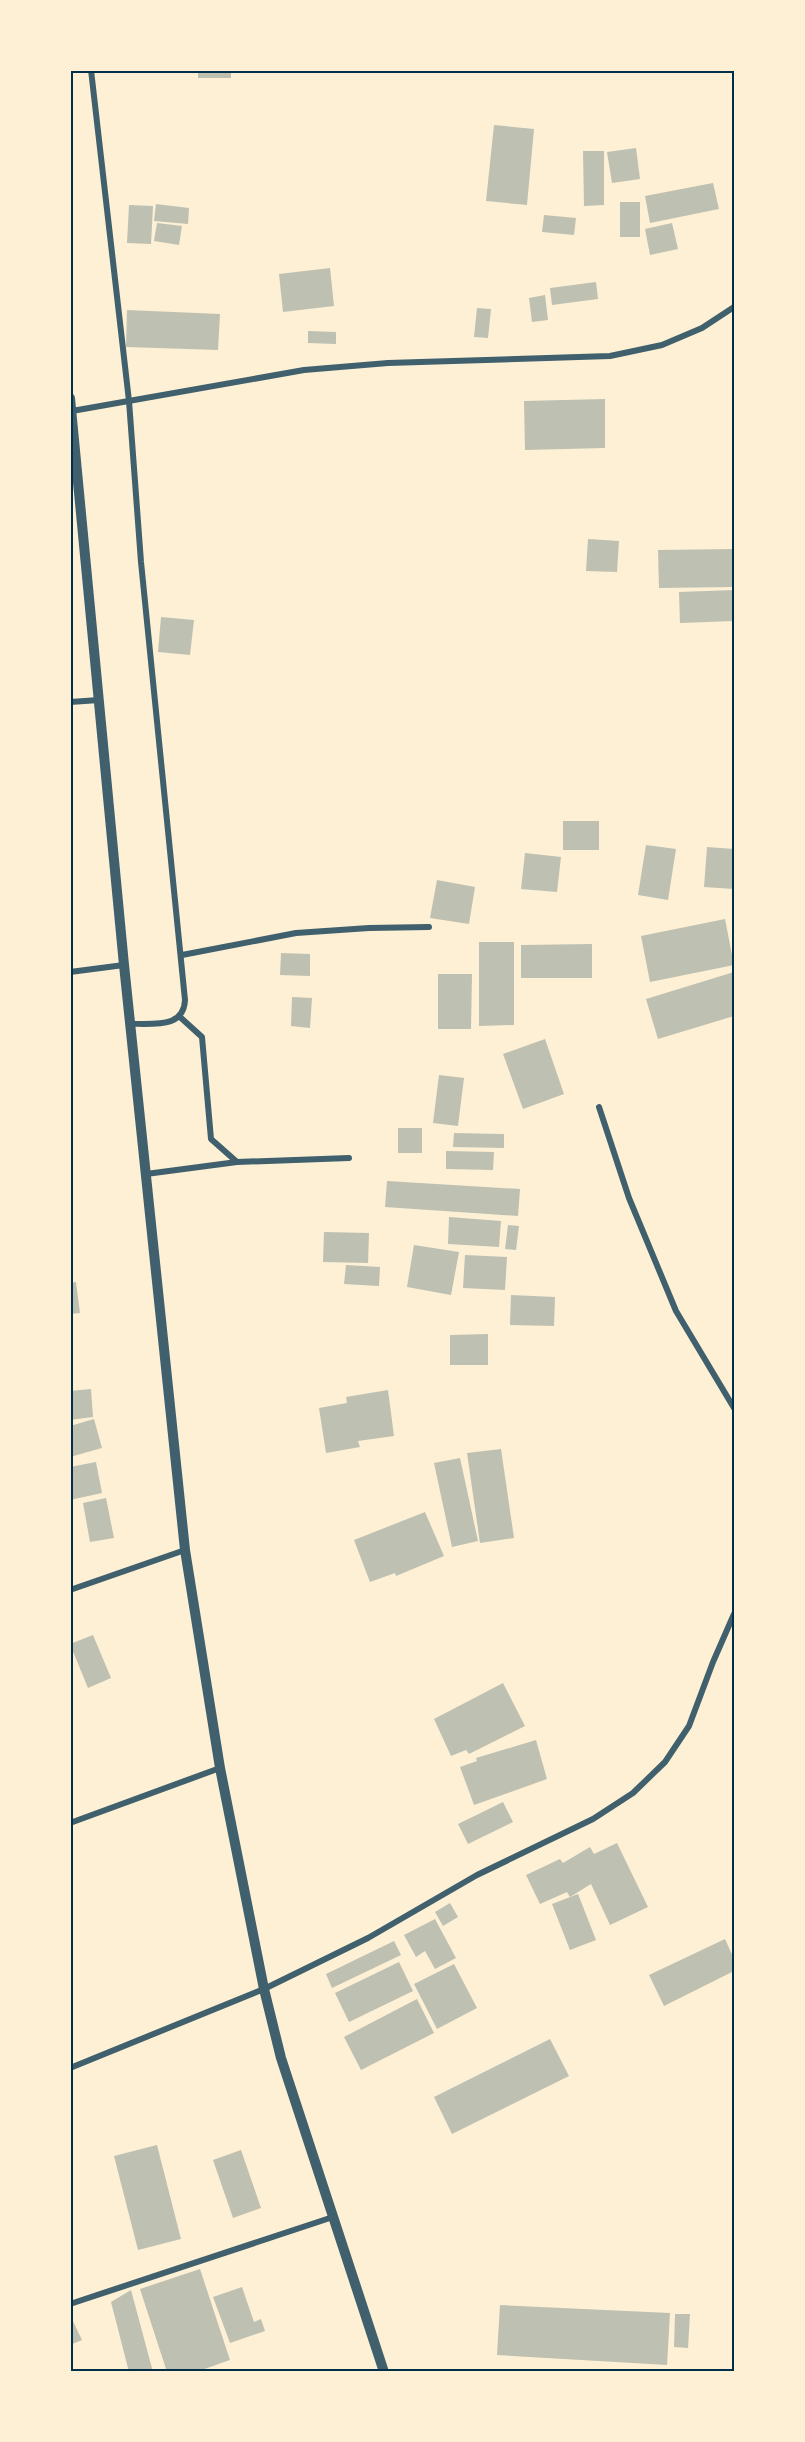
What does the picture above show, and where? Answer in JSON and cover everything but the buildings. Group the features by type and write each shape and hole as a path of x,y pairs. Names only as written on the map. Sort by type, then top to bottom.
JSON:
{"street":[{"path":"91,70 129,401 141,562 182,955 185,1009 173,1022 131,1024"},
{"path":"72,411 304,370 388,363 610,356 662,345 702,328 735,307"},
{"path":"70,398 124,964 184,1550 220,1768 264,1989 281,2058 384,2372"},
{"path":"70,702 100,700"},
{"path":"182,955 296,933 429,927"},
{"path":"70,972 124,964"},
{"path":"180,1017 202,1037 211,1139 237,1162"},
{"path":"599,1107 629,1198 676,1311 735,1408"},
{"path":"146,1174 237,1162 349,1158"},
{"path":"70,1590 184,1550"},
{"path":"70,2068 264,1989 368,1938 477,1875 593,1820 633,1793 665,1762 689,1726 713,1662 735,1614"},
{"path":"70,1823 220,1768"},
{"path":"70,2304 333,2217"}]}
